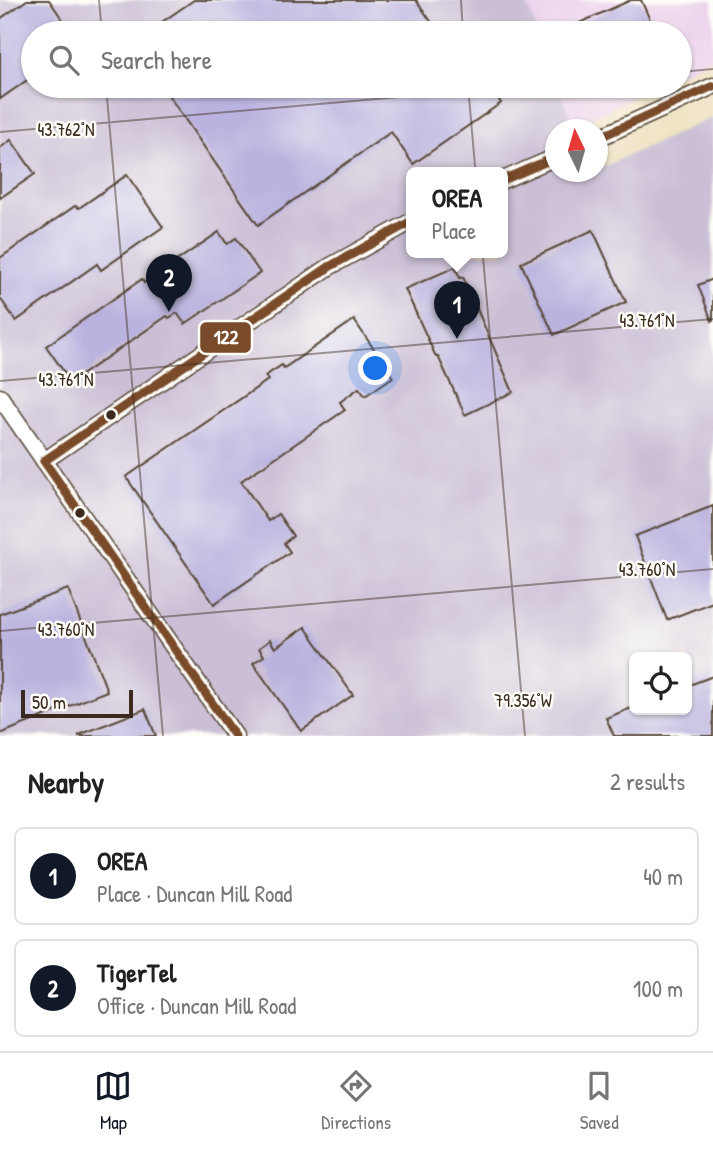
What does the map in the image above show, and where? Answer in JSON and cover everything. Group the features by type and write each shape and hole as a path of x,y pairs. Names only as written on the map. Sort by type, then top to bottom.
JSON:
{"street":[{"path":"692,95 713,86"},
{"path":"608,133 686,98"},
{"path":"508,177 545,161"},
{"path":"44,461 329,267 406,224"},
{"path":"0,397 235,736"}],"shaded area":[{"path":"0,0 525,0 533,21 21,21 21,98 563,98 571,119 545,119 545,182 608,182 608,164 713,117 713,736 0,736"},
{"path":"525,0 713,0 713,58 692,68 692,21 533,21"},
{"path":"563,98 631,98 588,119 571,119"}],"building":[{"path":"27,0 49,0 64,21 21,21 21,84 0,99 0,19"},
{"path":"194,0 416,0 431,21 163,21"},
{"path":"631,0 641,0 651,21 584,21"},
{"path":"170,98 498,98 501,103 413,164 391,132 258,225"},
{"path":"11,140 35,174 0,198 0,148"},
{"path":"127,175 163,227 101,270 97,264 16,321 0,298 0,258 75,206 79,208"},
{"path":"593,230 626,302 554,335 521,263"},
{"path":"219,232 227,244 236,238 260,273 185,324 177,313 169,318 167,316 71,382 46,346 142,279 144,283"},
{"path":"455,267 460,278 463,277 513,392 465,415 405,289"},
{"path":"713,279 713,320 712,321 698,285"},
{"path":"354,320 393,377 365,396 359,388 340,402 345,410 241,481 268,521 278,514 293,536 284,543 290,552 214,604 126,477 268,380 265,376 282,365 284,368"},
{"path":"713,506 713,602 667,620 635,536"},
{"path":"68,589 107,691 0,734 0,614"},
{"path":"305,627 353,695 301,731 253,663 264,656 259,648 270,640 275,648"},
{"path":"713,676 713,736 614,736 606,718 629,709 629,715 692,715 692,684"},
{"path":"145,709 156,736 79,736 79,735"}],"transit line":[{"name":"122","path":"692,95 713,86"},
{"name":"122","path":"608,133 686,98"},
{"name":"122","path":"508,178 545,162"},
{"name":"122","path":"44,461 329,267 406,224"},
{"name":"122","path":"44,461 235,736"}],"place":[{"name":"TigerTel","path":"169,312"},
{"name":"OREA","path":"457,339"}]}
